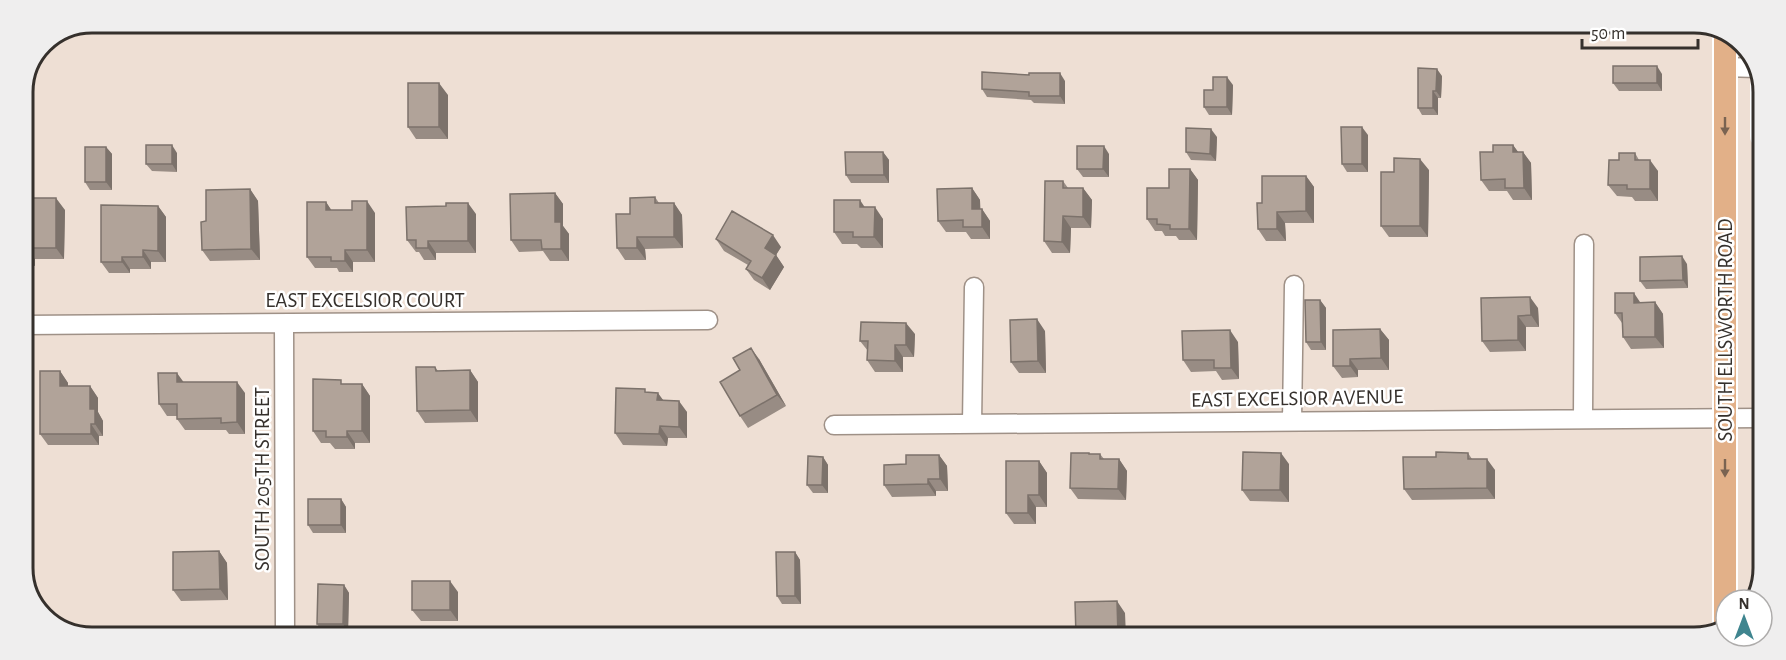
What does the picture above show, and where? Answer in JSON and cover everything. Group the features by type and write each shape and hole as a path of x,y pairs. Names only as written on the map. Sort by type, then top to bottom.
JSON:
{"main road":[{"name":"SOUTH ELLSWORTH ROAD","path":"1725,42 1725,588"}],"street":[{"path":"1725,67 1747,68"},
{"path":"1584,243 1584,418"},
{"path":"1292,421 1294,285"},
{"path":"972,424 974,287"},
{"name":"EAST EXCELSIOR COURT","path":"33,325 708,320"},
{"name":"SOUTH 205TH STREET","path":"284,324 285,627"},
{"name":"EAST EXCELSIOR AVENUE","path":"834,425 1753,418"}],"building":[{"path":"1613,66 1657,66 1657,83 1613,83"},
{"path":"1418,68 1437,69 1433,108 1418,108"},
{"path":"982,72 1029,75 1029,73 1060,73 1060,96 1029,96 1029,92 982,89"},
{"path":"1213,77 1227,77 1227,107 1204,107 1204,90 1213,90"},
{"path":"408,83 439,83 439,127 408,127"},
{"path":"1341,127 1362,127 1362,164 1342,164"},
{"path":"1186,128 1211,129 1210,154 1186,152"},
{"path":"146,145 172,145 172,164 146,164"},
{"path":"1493,145 1513,145 1513,152 1523,152 1524,188 1505,188 1505,179 1481,180 1480,152 1493,152"},
{"path":"1077,146 1104,146 1103,169 1077,169"},
{"path":"85,147 106,147 106,182 85,182"},
{"path":"845,152 883,152 884,175 846,175"},
{"path":"1619,153 1635,153 1635,160 1650,160 1650,189 1627,189 1627,185 1608,185 1609,160 1619,160"},
{"path":"1394,158 1420,159 1420,226 1381,226 1381,172 1394,172"},
{"path":"1169,169 1190,169 1189,229 1170,229 1170,225 1157,224 1157,219 1147,219 1147,188 1169,188"},
{"path":"1262,176 1306,176 1306,211 1277,212 1277,229 1258,229 1257,203 1262,203"},
{"path":"1045,181 1063,181 1063,188 1083,188 1083,217 1063,216 1062,242 1044,241"},
{"path":"972,188 972,209 982,209 982,227 963,227 963,220 938,221 937,189"},
{"path":"250,189 251,249 202,250 201,222 206,221 206,190"},
{"path":"555,193 555,222 561,222 561,249 542,249 541,240 511,240 510,194"},
{"path":"655,197 655,203 674,203 674,237 637,237 637,248 617,248 616,214 630,214 630,198"},
{"path":"33,198 56,198 56,248 33,248"},
{"path":"834,200 860,200 860,207 875,207 874,237 853,237 853,232 834,232"},
{"path":"352,201 367,201 367,250 345,250 345,261 331,261 331,257 307,257 307,202 326,202 326,210 352,210"},
{"path":"446,203 468,203 468,241 428,241 428,248 416,248 416,240 407,240 406,207 446,206"},
{"path":"101,205 158,206 158,251 143,250 143,257 122,257 122,262 101,262"},
{"path":"732,211 773,235 765,248 776,255 762,278 746,269 751,261 716,239"},
{"path":"1682,256 1683,280 1640,281 1640,257"},
{"path":"1615,293 1634,293 1634,303 1655,302 1655,337 1623,337 1622,313 1615,313"},
{"path":"1530,297 1531,315 1518,316 1518,340 1482,341 1481,298"},
{"path":"1305,300 1320,300 1321,342 1306,342"},
{"path":"1037,319 1038,361 1011,362 1010,320"},
{"path":"861,322 906,323 906,345 895,345 895,361 867,360 868,341 860,341"},
{"path":"1380,329 1381,358 1350,359 1350,366 1333,366 1333,330"},
{"path":"1230,330 1231,368 1214,368 1214,360 1183,360 1182,331"},
{"path":"751,348 777,395 740,416 720,382 740,370 733,358"},
{"path":"416,367 435,367 436,371 470,370 470,410 417,411"},
{"path":"40,371 60,371 60,386 90,386 90,409 95,409 95,424 91,424 91,434 40,434"},
{"path":"158,373 177,373 177,382 237,382 237,422 221,423 221,418 177,419 177,404 159,404"},
{"path":"313,379 341,380 341,384 362,384 362,431 347,431 347,437 326,437 326,431 313,431"},
{"path":"616,388 645,389 645,392 658,393 657,400 679,401 679,427 660,426 659,434 615,433"},
{"path":"1243,452 1281,453 1280,490 1242,490"},
{"path":"1436,452 1468,453 1468,459 1487,459 1487,488 1404,489 1403,457 1436,457"},
{"path":"1071,453 1100,454 1100,459 1119,459 1118,489 1070,488"},
{"path":"906,455 939,455 940,479 928,479 928,484 884,485 884,465 906,464"},
{"path":"808,456 823,457 822,485 807,485"},
{"path":"1006,461 1039,461 1039,495 1028,495 1028,513 1006,513"},
{"path":"308,499 341,499 341,525 308,525"},
{"path":"219,551 220,589 173,590 173,552"},
{"path":"776,552 795,552 795,596 777,596"},
{"path":"412,581 450,581 450,610 412,610"},
{"path":"318,584 344,585 343,624 317,624"},
{"path":"1117,601 1118,627 1076,627 1075,602"}]}
